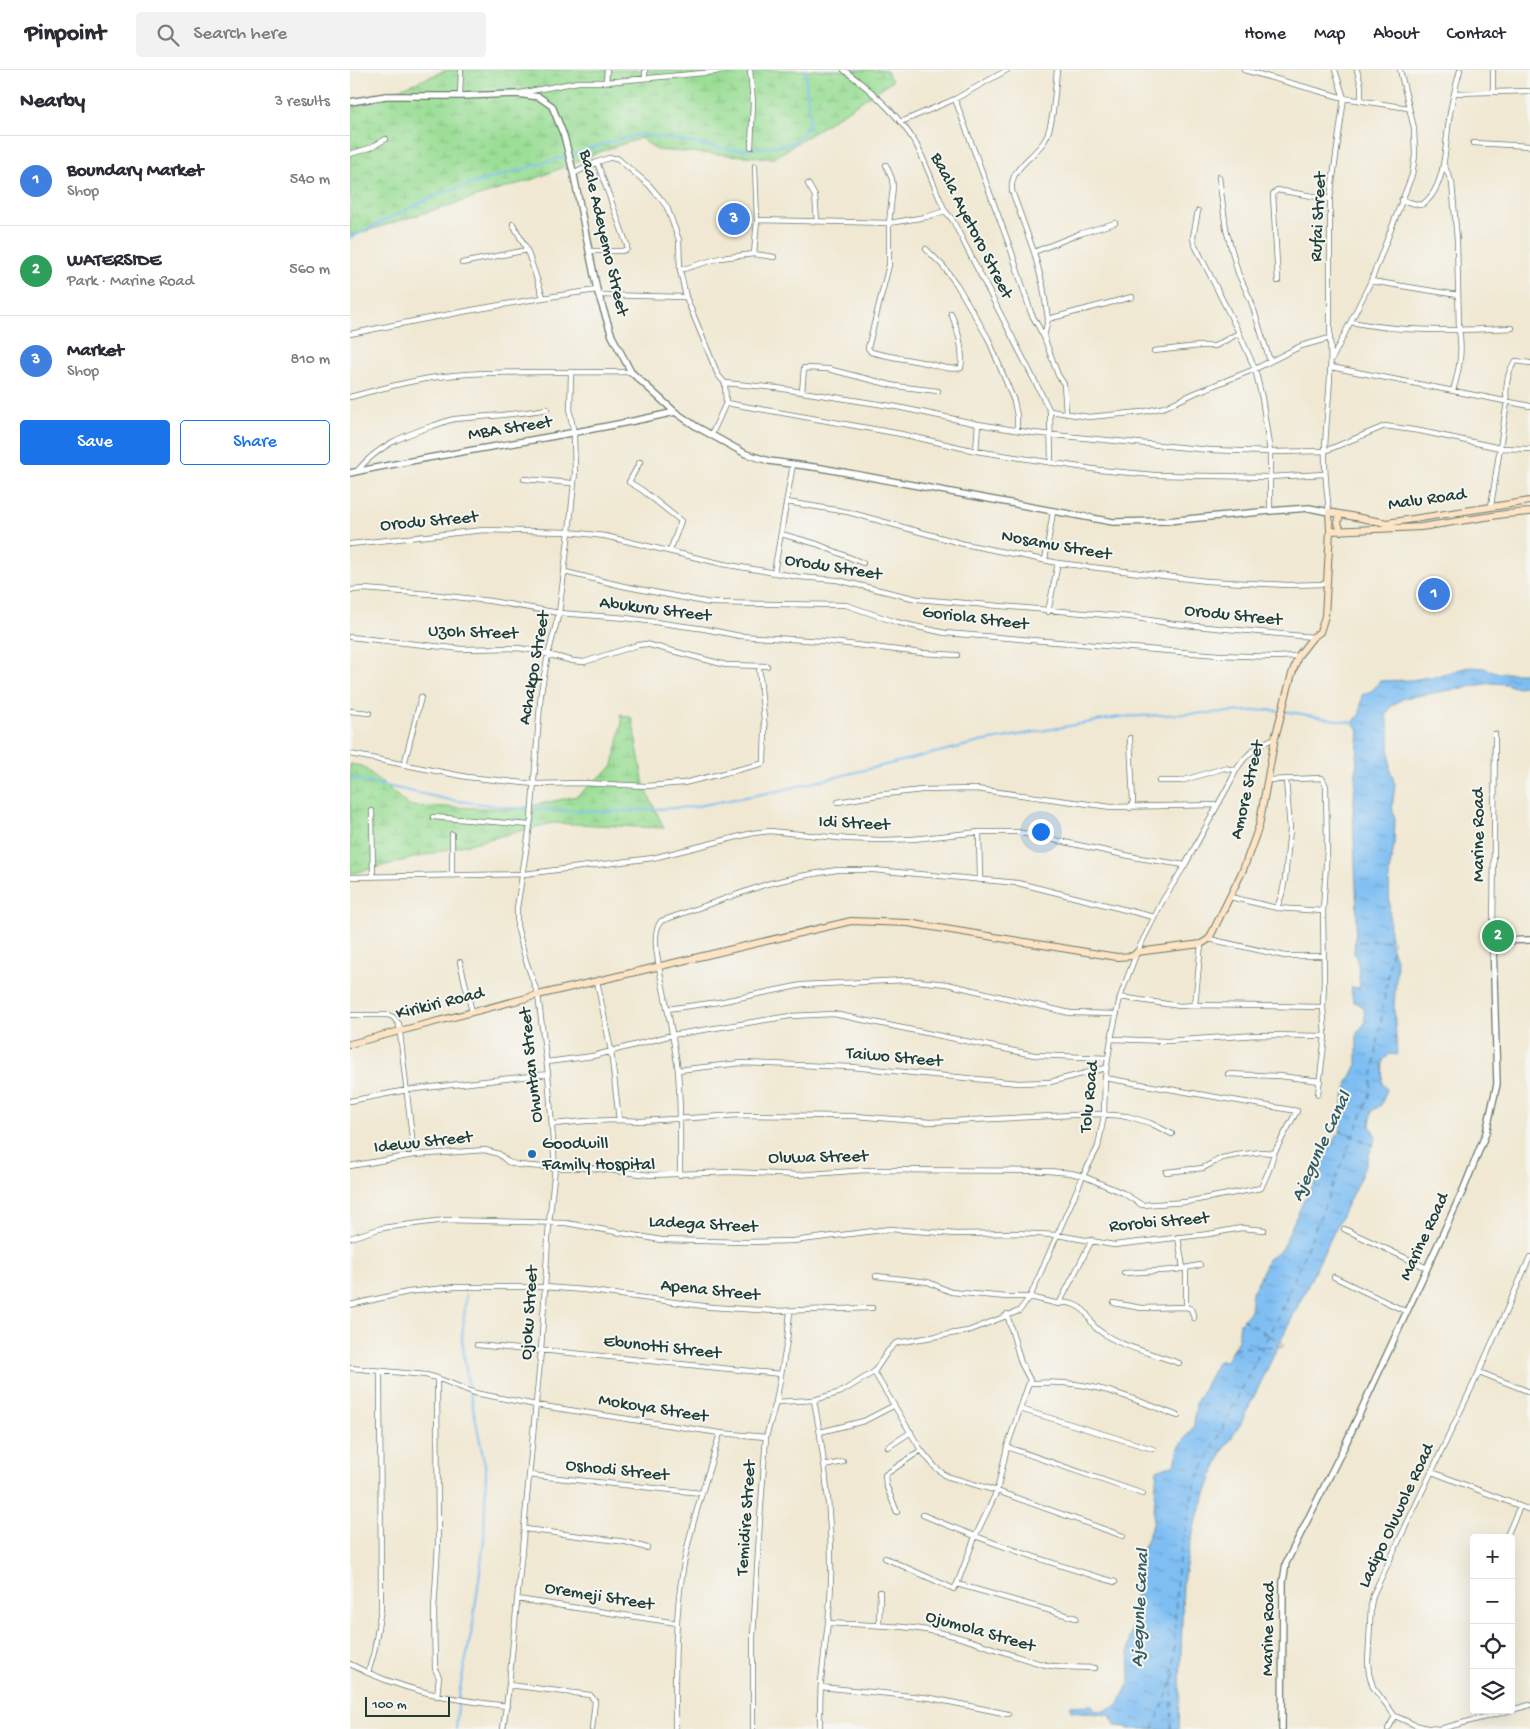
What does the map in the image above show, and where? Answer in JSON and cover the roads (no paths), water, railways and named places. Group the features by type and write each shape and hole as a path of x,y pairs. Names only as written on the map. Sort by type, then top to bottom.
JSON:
{"main road":[{"name":"Malu Road","path":"1327,511 1386,523 1530,501"},
{"path":"1505,504 1505,514"},
{"name":"Amore Street","path":"1210,940 1243,870 1259,826 1275,738 1298,656 1312,637 1323,628 1330,532 1327,511"},
{"name":"Malu Road","path":"1330,532 1422,527 1530,512"},
{"path":"1340,514 1338,523 1341,531"},
{"name":"Kirikiri Road","path":"350,1044 401,1029 538,995 851,921 908,923 1117,957 1133,956 1137,952 1201,944"},
{"path":"1201,944 1210,940"}],"street":[{"path":"460,96 461,70"},
{"path":"606,82 607,70"},
{"path":"645,70 645,78"},
{"path":"518,94 578,82 606,82 722,70"},
{"path":"750,70 752,102 751,147"},
{"path":"900,122 955,99 1007,70"},
{"path":"1044,338 1048,319 1043,286 1011,183 1014,173 1039,149 1046,137 1057,70"},
{"path":"1244,70 1344,98 1408,108"},
{"path":"1335,70 1344,98"},
{"path":"1357,70 1361,86 1361,101"},
{"path":"1327,511 1325,451 1332,360 1372,281 1412,175 1414,128 1400,70"},
{"path":"1402,200 1420,205 1426,202 1438,185 1444,165 1448,121 1460,70"},
{"path":"1493,70 1493,92"},
{"name":"Baala Ayetoro Street","path":"849,71 900,122 916,144 945,211 952,219 1050,411"},
{"path":"1454,93 1530,91"},
{"name":"Baale Adeyemo Street","path":"350,102 386,96 518,94 539,97 552,106 564,136 573,172 598,292 612,336 631,372 675,412 712,436 746,454 769,460 1113,522 1140,523 1309,508 1327,511"},
{"name":"Rufai Street","path":"1332,360 1330,338 1330,199 1344,98"},
{"path":"955,99 1011,250 1031,313 1044,338 1058,375 1064,384 1066,412"},
{"path":"350,154 370,148 386,139"},
{"path":"1473,144 1530,146"},
{"path":"573,172 609,158 617,158 649,185 666,207 679,240 680,270 686,297 718,375 725,383 726,403 712,436"},
{"path":"589,252 622,251 627,249 628,245 597,162"},
{"path":"886,165 893,187 889,223 890,265 868,348 871,352 949,370 961,368 960,333 951,313"},
{"path":"1444,165 1452,183 1457,240 1459,330 1462,355 1453,391"},
{"path":"754,254 757,220 755,166"},
{"path":"1220,177 1226,229 1238,273 1251,302 1270,361"},
{"path":"808,184 815,196 817,221"},
{"path":"1278,281 1273,194 1277,190 1330,199"},
{"path":"757,220 889,223 926,217 945,211"},
{"path":"1198,211 1193,237 1194,243 1239,333 1254,369 1262,398 1270,452 1270,511"},
{"path":"1034,252 1079,234 1115,223"},
{"path":"513,224 527,250 543,297"},
{"path":"926,249 943,266 988,338 1014,401 1017,430"},
{"path":"462,263 527,250"},
{"path":"680,270 720,258 754,254 774,257"},
{"path":"1372,281 1458,296"},
{"path":"350,334 543,297 598,292 686,297"},
{"path":"1048,319 1132,297"},
{"path":"1350,322 1369,326 1420,331 1512,328"},
{"path":"1154,351 1182,347 1215,346 1239,333"},
{"path":"1051,463 1050,411 1089,417 1142,412 1165,407 1254,369 1301,346 1330,338"},
{"path":"1491,506 1511,365 1516,361 1530,363"},
{"path":"802,392 804,368 828,369 895,386 938,390"},
{"path":"1331,368 1530,406"},
{"path":"350,397 401,383 453,375 510,372 631,372"},
{"name":"Achakpo Street","path":"538,995 517,926 517,908 524,874 530,822 541,692 548,654 559,613 569,532 574,473 574,434 570,413 571,373"},
{"path":"725,383 802,392 897,407 1017,430 1210,450 1325,451 1385,426 1500,448 1530,449"},
{"path":"726,403 901,434 976,451 1051,463 1154,475 1269,477 1325,474"},
{"path":"357,472 379,450 393,441 418,430 452,420 506,416 547,409"},
{"name":"MBA Street","path":"350,473 518,442 574,434 675,412"},
{"path":"976,451 978,424"},
{"path":"640,462 629,482 681,520 670,551"},
{"path":"774,573 794,464"},
{"path":"524,479 572,483"},
{"name":"Nosamu Street","path":"787,502 848,512 964,544 1058,563 1206,581 1326,584"},
{"path":"1045,560 1053,512"},
{"name":"Orodu Street","path":"350,544 484,530 569,532 605,536 723,564 774,573 837,580 917,599 1048,612 1131,617 1174,624 1312,637"},
{"path":"781,534 817,544 863,563"},
{"path":"1048,612 1058,563"},
{"name":"Goriola Street","path":"564,572 632,588 710,603 846,605 896,622 945,633 1219,655 1298,656"},
{"name":"Abukuru Street","path":"350,590 364,589 430,594 490,601 559,613 626,618 740,636 823,641 922,653 957,654"},
{"name":"Uzoh Street","path":"350,637 462,649 518,648 548,654 573,662 584,662 638,644 646,644 726,665 767,666"},
{"path":"350,754 467,777 534,784 583,783 646,786 684,783 764,762 765,730 760,667"},
{"path":"404,765 421,697"},
{"path":"350,711 369,713"},
{"name":"Marine Road","path":"1282,1729 1283,1582 1286,1563 1345,1445 1407,1312 1464,1188 1486,1132 1496,1084 1494,941 1495,734"},
{"path":"1130,738 1132,802 1130,808"},
{"name":"Tolu Road","path":"776,1402 814,1400 841,1392 874,1372 888,1351 896,1343 968,1331 1007,1314 1019,1311 1030,1297 1082,1176 1098,1147 1104,1115 1105,1078 1111,1039 1120,997 1137,952 1154,917 1185,865 1236,770 1247,754 1263,743 1275,738"},
{"path":"1158,781 1181,781 1224,768 1236,770"},
{"path":"1268,780 1322,778 1326,786 1327,849 1322,911 1325,1036 1318,1094"},
{"path":"1277,908 1285,879 1290,829 1286,780"},
{"path":"838,802 913,791 976,789 1111,807 1218,805"},
{"path":"372,812 373,877"},
{"path":"433,817 530,822"},
{"name":"Idi Street","path":"350,877 524,874 653,858 753,833 770,831 848,839 882,840 913,839 979,832 1016,832 1139,858 1185,865"},
{"path":"979,832 980,880"},
{"path":"452,834 452,874"},
{"path":"680,1175 678,1070 659,966 656,935 656,927 661,921 767,884 837,870 874,870 1018,883 1070,894 1154,917"},
{"path":"1230,897 1277,908 1322,911"},
{"path":"1210,940 1285,956 1323,956"},
{"path":"1494,941 1530,940"},
{"path":"1195,1005 1201,944"},
{"path":"460,962 472,1012"},
{"path":"667,1008 719,1002 802,985 906,980 947,984 1070,1013 1117,1014"},
{"path":"598,981 611,1051 619,1120"},
{"name":"Ohuntan Street","path":"538,995 553,1124 555,1168 549,1223"},
{"path":"1120,997 1180,1006 1323,1007"},
{"path":"547,1062 593,1056 672,1035 790,1016 834,1014 1034,1055 1108,1058"},
{"path":"350,1015 388,1015 397,1020 401,1029 414,1155"},
{"path":"1111,1039 1167,1041 1257,1035 1325,1036"},
{"name":"Taiwo Street","path":"678,1070 741,1063 852,1067 1018,1083 1050,1082 1106,1068"},
{"path":"350,1101 407,1090 548,1074"},
{"path":"1228,1074 1280,1076 1320,1081"},
{"path":"1105,1078 1297,1110 1274,1153 1261,1152 1237,1155 1222,1158 1203,1168 1166,1172"},
{"path":"553,1124 740,1115 855,1116 930,1122 1094,1114 1127,1116 1150,1122 1172,1134"},
{"name":"Idewu Street","path":"350,1166 414,1155 486,1150 499,1154 508,1162 555,1168"},
{"name":"Oluwa Street","path":"555,1168 592,1168 650,1175 732,1172 798,1174 865,1170 1048,1171 1082,1176 1123,1193 1142,1205 1175,1204 1258,1189 1262,1186 1274,1153"},
{"name":"Ladega Street","path":"350,1238 382,1228 445,1220 566,1223 660,1240 793,1241 890,1229 956,1234 1015,1233 1057,1235"},
{"name":"Ojoku Street","path":"503,1729 525,1529 541,1351 549,1223"},
{"name":"Rorobi Street","path":"1057,1235 1114,1245 1241,1228 1264,1230"},
{"path":"1344,1229 1427,1268"},
{"path":"1178,1237 1185,1268 1186,1307"},
{"path":"1059,1304 1092,1240"},
{"name":"Ladipo Oluwole Road","path":"1495,1714 1440,1729 1415,1725 1395,1716 1373,1687 1369,1674 1371,1605 1377,1586 1479,1372 1528,1266 1530,1257"},
{"path":"1124,1273 1175,1270 1200,1265"},
{"path":"876,1276 928,1282 951,1292 1030,1297 1059,1304 1069,1302 1084,1311 1095,1328 1124,1343 1179,1362"},
{"path":"1334,1277 1407,1312"},
{"name":"Apena Street","path":"350,1305 408,1292 456,1288 545,1287 584,1290 711,1307 790,1312 818,1309 872,1308"},
{"path":"1114,1302 1141,1308 1186,1307 1191,1310 1194,1318"},
{"name":"Temidire Street","path":"753,1729 754,1638 766,1437 776,1402 790,1312"},
{"path":"885,1558 954,1589 957,1584 974,1537 997,1491 1007,1447 1030,1380 1021,1362 1007,1314"},
{"name":"Ebunotti Street","path":"477,1345 781,1374"},
{"name":"Mokoya Street","path":"350,1368 426,1375 475,1393 536,1405 720,1433 766,1437"},
{"path":"368,1673 374,1652 381,1609 380,1371"},
{"path":"874,1372 921,1450 935,1468 946,1476 997,1491 1123,1536"},
{"path":"1479,1372 1530,1392"},
{"path":"437,1378 438,1544 434,1610 435,1669 439,1677 437,1696"},
{"path":"1029,1383 1064,1383 1094,1388 1126,1396 1178,1416"},
{"path":"814,1400 820,1432 830,1528 831,1578 821,1687 820,1729"},
{"path":"820,1432 864,1421 894,1406"},
{"path":"1020,1409 1152,1449"},
{"path":"888,1447 911,1432"},
{"path":"675,1729 675,1657 683,1568 701,1492 720,1433"},
{"path":"1007,1447 1144,1494"},
{"path":"897,1512 886,1485 885,1475 921,1450"},
{"path":"824,1466 843,1462"},
{"path":"1432,1472 1530,1510"},
{"name":"Oshodi Street","path":"529,1475 701,1492"},
{"path":"1508,1534 1520,1506"},
{"path":"923,1515 974,1537 1051,1564 1115,1582"},
{"path":"525,1529 626,1542 647,1548"},
{"path":"957,1584 1076,1618"},
{"path":"879,1625 880,1592"},
{"name":"Oremeji Street","path":"517,1599 677,1623"},
{"name":"Ojumola Street","path":"828,1623 923,1629 951,1635 1047,1665 1095,1668"},
{"path":"350,1664 390,1682 437,1696 468,1702 507,1706"},
{"path":"509,1685 590,1695 595,1701 592,1729"},
{"path":"821,1687 931,1698 1008,1714"},
{"name":"Ladipo Oluwole Road","path":"1515,1709 1530,1705"},
{"path":"1388,1729 1395,1716"}],"water":[{"name":"Ajegunle Canal","path":"1468,667 1484,668 1499,673 1530,673 1530,686 1514,687 1507,684 1491,683 1404,698 1391,706 1386,716 1389,729 1390,769 1395,785 1392,807 1395,819 1394,846 1389,872 1390,943 1397,962 1394,1006 1397,1055 1390,1054 1383,1060 1382,1083 1387,1089 1381,1105 1372,1111 1370,1125 1376,1137 1360,1178 1240,1425 1222,1452 1196,1520 1183,1582 1179,1729 1128,1729 1127,1727 1116,1726 1110,1715 1071,1711 1070,1706 1092,1705 1093,1710 1103,1711 1118,1706 1130,1680 1129,1646 1135,1606 1135,1576 1143,1548 1153,1524 1157,1470 1175,1464 1179,1448 1194,1426 1196,1403 1218,1361 1226,1361 1238,1340 1240,1323 1250,1312 1252,1292 1267,1260 1281,1250 1304,1200 1322,1172 1321,1162 1341,1130 1340,1113 1348,1082 1357,1065 1357,1033 1365,1023 1364,1007 1353,1001 1351,987 1360,988 1358,963 1354,953 1357,913 1353,813 1359,730 1353,723 1360,714 1362,695 1373,690 1380,681 1412,680"}],"waterway":[{"path":"571,155 641,134 733,150 793,143 810,125 805,70"},
{"path":"350,238 438,194 567,156"},
{"path":"350,778 450,800 513,808 606,812 692,807 778,791 980,742 1119,717 1280,711"},
{"path":"1284,711 1354,723"},
{"path":"456,1729 459,1693 473,1624 484,1541 486,1470 467,1378 462,1339 466,1295"}],"place":[{"name":"Market","path":"734,219"},
{"name":"Boundary Market","path":"1434,594"},
{"name":"WATERSIDE","path":"1498,936"},
{"name":"Goodwill Family Hospital","path":"532,1154"}]}
